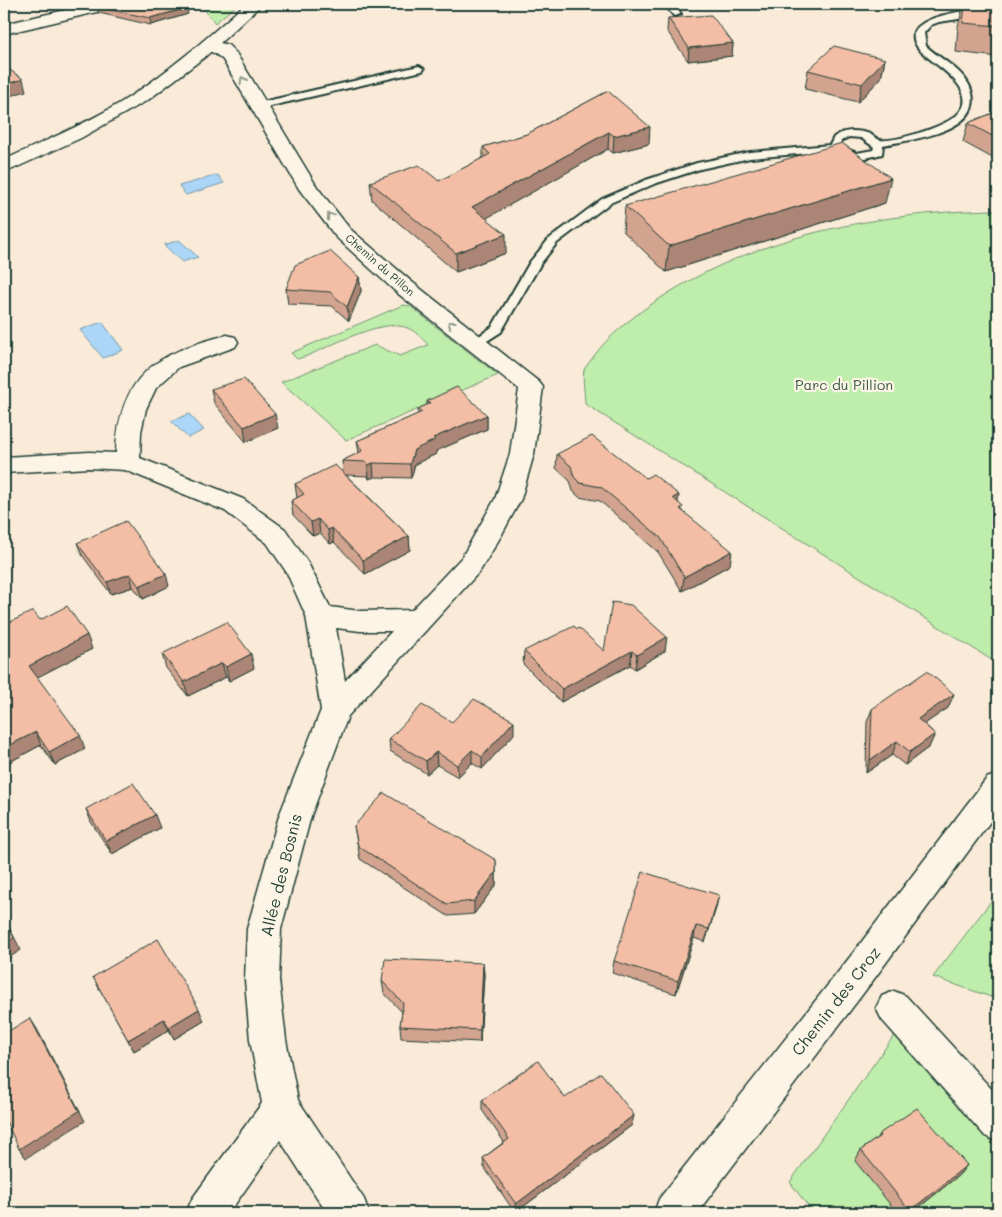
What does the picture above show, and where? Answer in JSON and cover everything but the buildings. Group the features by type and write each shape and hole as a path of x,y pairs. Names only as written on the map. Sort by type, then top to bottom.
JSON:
{"street":[{"path":"4,29 112,4"},
{"path":"4,167 78,133 142,96 209,45 254,4"},
{"name":"Chemin du Pillon","path":"209,45 222,50 230,57 309,189 343,233 404,287 531,387"},
{"path":"128,462 129,432 134,409 146,384 170,362 227,342"},
{"name":"Allée des Bosnis","path":"350,1213 281,1107 268,1040 263,988 264,929 295,816 336,710 471,564 492,530 504,506 522,454 531,387"},
{"path":"4,465 89,460 128,462 234,505 276,536 299,570 320,616 336,710"},
{"path":"320,616 360,621 420,620"},
{"name":"Chemin des Croz","path":"673,1213 862,968 998,787"},
{"path":"894,1008 998,1123"},
{"path":"206,1213 281,1107"}],"lane":[{"path":"668,4 677,14"},
{"path":"836,148 835,140 846,135 865,136 878,143 931,133 959,120 966,113 968,107 964,85 922,47 919,38 922,28 931,22 952,16 998,10"},
{"path":"258,106 419,69"},
{"path":"475,343 497,328 536,262 553,241 606,201 650,182 697,166 750,155 836,148 848,155 866,156 878,152 878,143"}],"green space":[{"path":"200,4 238,4 215,23"},
{"name":"Parc du Pillion","path":"998,210 998,664 585,404 583,373 586,366 605,343 630,320 670,292 713,269 758,250 805,235 853,224 950,212"},
{"path":"403,305 410,306 498,375 346,440 281,382 375,345 400,356 428,345 419,335 408,328 389,326 366,331 297,359 291,353"},
{"path":"998,892 998,992 991,997 933,977"},
{"path":"898,1030 998,1144 998,1213 813,1213 790,1182"}],"water":[{"path":"218,175 224,183 186,195 179,186"},
{"path":"179,240 198,257 182,262 164,245"},
{"path":"102,322 123,350 103,358 80,330"},
{"path":"189,414 204,430 188,438 171,421"}]}
